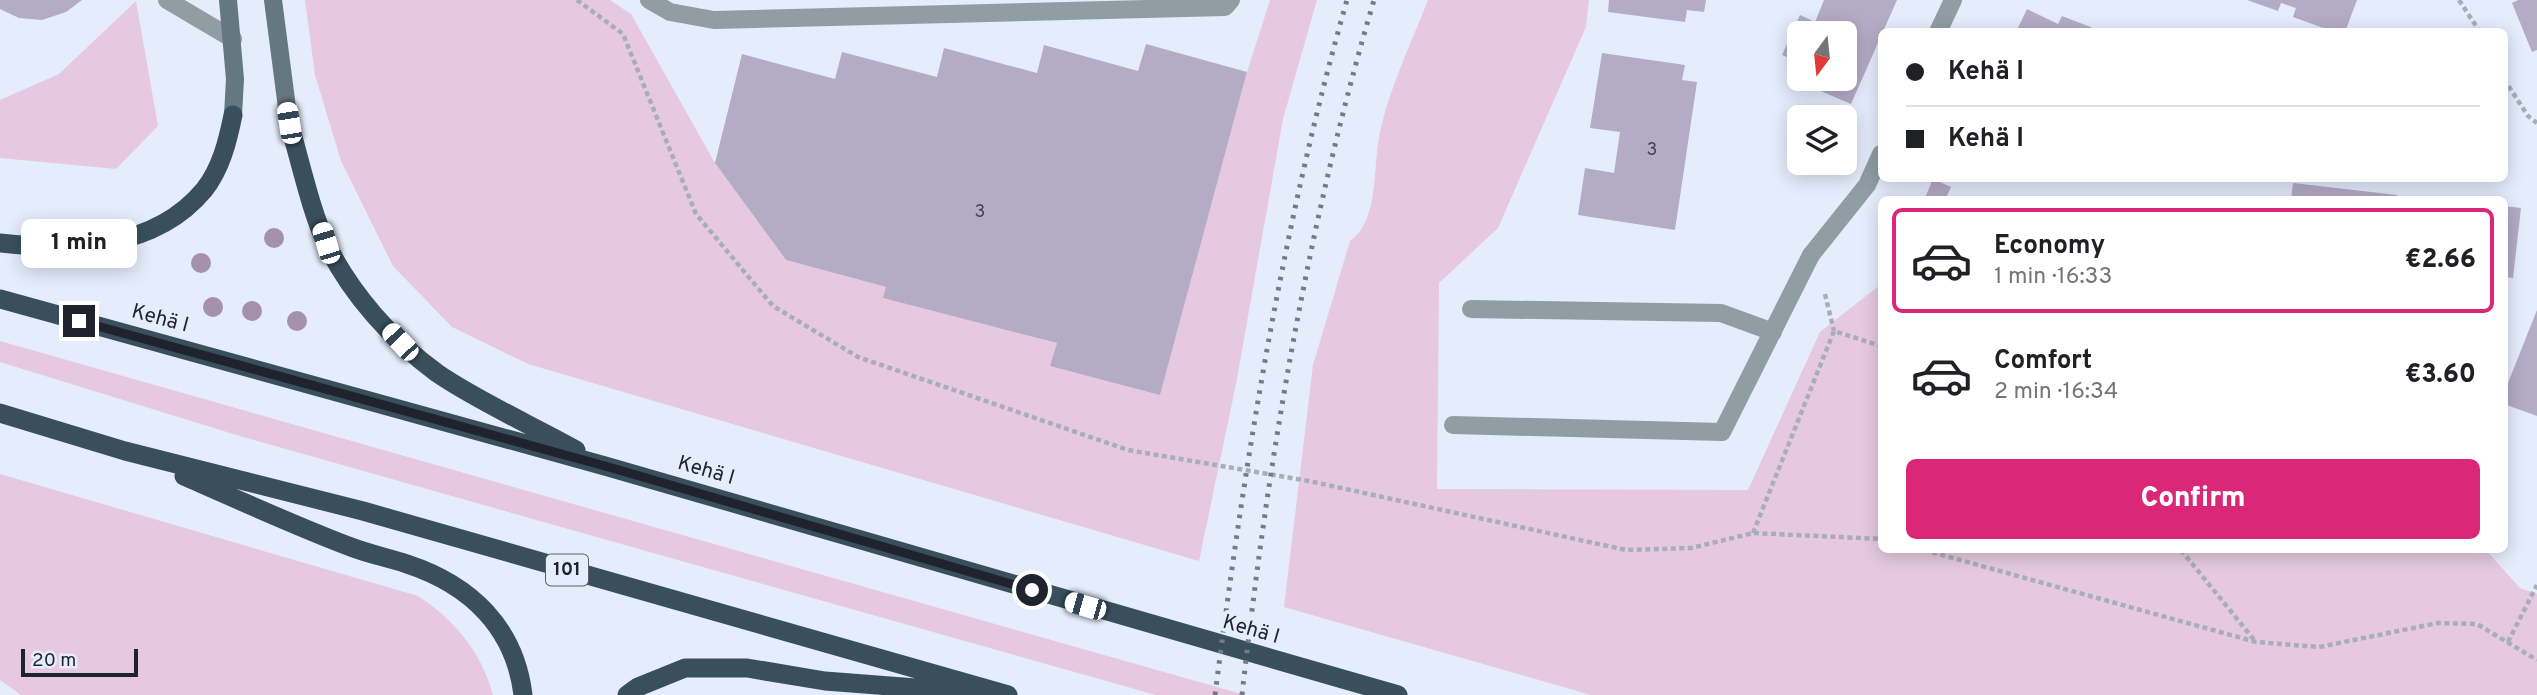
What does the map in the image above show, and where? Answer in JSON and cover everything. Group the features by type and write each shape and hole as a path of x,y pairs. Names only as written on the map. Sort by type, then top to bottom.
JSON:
{"highway":[{"path":"0,243 44,248 117,243 162,225 205,189 225,149 233,115"},
{"path":"289,123 326,243 348,281 400,342 438,373 605,466"},
{"name":"Kehä I","path":"0,299 605,466 1398,695"},
{"name":"101","path":"0,413 125,451 363,511 1008,695"},
{"path":"125,451 353,548 410,565 476,599 506,636 518,664 523,695"},
{"path":"627,695 638,687 685,668 747,668 824,681 1003,695"}],"main road":[{"path":"228,0 233,39 233,115"},
{"path":"273,0 289,123"}],"street":[{"path":"167,0 233,39"},
{"path":"649,0 670,12 714,20 1225,7 1231,0"},
{"path":"1940,28 1952,0"},
{"path":"1453,425 1722,432 1811,255 1867,185 1878,161"},
{"path":"1471,309 1721,313 1773,332"}],"path":[{"path":"577,0 623,34 696,214 773,306 858,357 1128,450 1310,481 1626,550 1691,548 1753,533 1878,539"},
{"path":"2459,0 2477,28"},
{"path":"2508,85 2529,116 2537,122"},
{"path":"1753,533 1834,331 1878,345"},
{"path":"1935,553 2256,642 2319,647 2438,623 2477,624 2537,660"},
{"path":"2183,553 2256,642"},
{"path":"2508,642 2537,585"}],"shaded area":[{"path":"305,0 610,0 631,14 715,163 786,260 886,287 884,298 1057,343 1051,366 1160,394 1247,72 1270,0 1317,0 1283,119 1236,384 1199,561 528,364 452,327 393,266 341,161 315,75"},
{"path":"1428,0 1589,0 1586,27 1498,228 1439,283 1437,489 1748,490 1820,332 1878,287 1878,553 2489,553 2520,588 2537,594 2537,695 1591,695 1284,607 1313,365 1350,241 1358,233 1369,213 1380,134 1398,75"},
{"path":"136,1 158,126 116,169 0,158 0,100 59,74"},
{"path":"0,341 1245,695 1156,695 243,437 0,362"},
{"path":"0,474 418,596 443,615 465,638 482,665 493,695 21,695 0,680"}],"building":[{"path":"0,0 82,0 66,12 42,20 19,18 0,9"},
{"path":"1609,0 1706,0 1704,12 1687,10 1685,22 1608,12"},
{"path":"1824,0 1897,0 1885,28 1878,28 1878,43 1857,90 1857,21 1815,21"},
{"path":"2247,0 2357,0 2346,28 2323,28 2293,17 2296,8 2281,3 2278,11"},
{"path":"2518,0 2537,0 2537,50 2532,52 2512,3"},
{"path":"2027,9 2058,24 2062,16 2093,28 2018,28"},
{"path":"1800,15 1813,21 1797,21"},
{"path":"1146,44 1247,72 1160,395 1050,366 1057,343 883,298 886,287 786,260 715,163 742,54 835,79 842,52 937,77 944,48 1037,73 1044,45 1138,71"},
{"path":"1787,44 1787,57 1782,55"},
{"path":"1602,53 1685,65 1682,80 1697,82 1675,230 1578,215 1585,168 1614,173 1620,132 1590,128"},
{"path":"1821,91 1857,91 1851,104"},
{"path":"1932,182 1951,187 1947,196 1926,196"},
{"path":"2293,183 2397,195 2397,196 2291,196"},
{"path":"2508,206 2521,208 2513,278 2508,277"},
{"path":"2537,310 2537,416 2508,405 2508,383"}],"railway":[{"path":"1215,695 1239,520 1268,345 1303,171 1347,0"},
{"path":"1242,695 1264,520 1293,345 1329,171 1374,0"}],"route":[{"path":"79,321 605,466 1032,590"}]}
